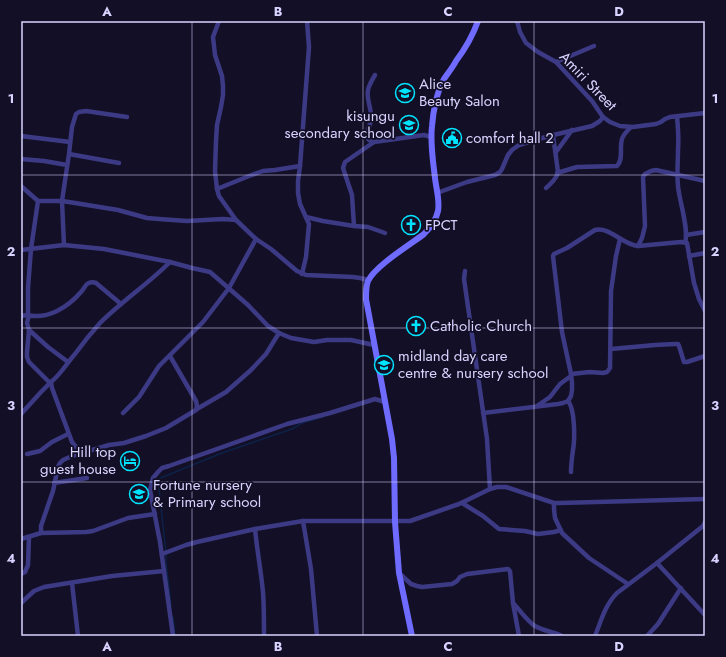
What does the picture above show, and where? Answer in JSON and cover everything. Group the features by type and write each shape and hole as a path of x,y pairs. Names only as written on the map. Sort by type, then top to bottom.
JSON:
{"street":[{"path":"219,21 213,37 215,55 222,76 223,86 216,133 216,171 219,196 236,220 256,239 302,274 353,277 368,280"},
{"path":"302,274 306,258 309,224 300,204 298,193 309,47 307,21"},
{"path":"412,636 399,573 395,522 394,458 366,299 366,289 368,280 378,268 424,234 430,228 438,212 431,137 433,117 440,86 468,43 478,21"},
{"name":"Amiri Street","path":"517,21 522,36 530,46 556,62 592,101 603,116 615,124 630,128 656,124 665,118 705,113"},
{"path":"556,62 594,46"},
{"path":"375,76 368,92 371,121 367,132 368,140 374,142 424,135 431,137"},
{"path":"64,245 62,201 72,127 76,114 86,111 127,117"},
{"path":"437,193 467,182 495,175 500,172 508,155 516,147 535,139 592,126 600,121 603,116"},
{"path":"677,116 677,175 686,235 685,242 688,246 694,283 705,311"},
{"path":"558,173 577,167 618,166 621,159 622,138 630,128"},
{"path":"556,152 572,130"},
{"path":"546,188 554,180 558,173 553,135"},
{"path":"21,136 70,142"},
{"path":"354,226 352,195 343,165 345,162 374,142"},
{"path":"69,154 119,163"},
{"path":"21,159 67,165"},
{"path":"217,189 263,171 300,166"},
{"path":"638,246 645,226 643,177 645,174 656,170 705,182"},
{"path":"21,186 38,201 62,201 103,207 147,218 187,221 223,219 236,220"},
{"path":"38,201 29,278 27,323 29,330 27,352 28,360 51,383 68,434 74,445 82,452"},
{"path":"306,217 354,226 368,227 385,233"},
{"path":"483,413 563,404 568,401 571,396 571,375 562,332 554,254 599,229 606,230 633,246 685,242"},
{"path":"686,235 705,232"},
{"path":"123,413 139,397 159,366 203,322 229,288 256,239"},
{"path":"534,407 550,397 560,384 571,375 590,372 603,373 607,372 610,368 611,291 620,239"},
{"path":"21,250 64,245 104,249 170,262 210,272 248,305 268,326 279,333 291,338 314,342 327,340 351,340 374,344"},
{"path":"689,256 705,253"},
{"path":"21,414 55,380 100,323 149,282 170,262"},
{"path":"465,271 464,279 487,439 490,488"},
{"path":"21,316 28,315 39,317 59,310 82,292 87,284 91,282 96,283 121,304"},
{"path":"29,330 68,362"},
{"path":"41,533 41,526 60,463 66,458 82,452 137,440 166,428 195,412 197,409 226,392 251,370 266,354 279,333"},
{"path":"611,349 678,344 680,346 684,362 705,356"},
{"path":"170,356 196,401 197,409"},
{"path":"173,636 162,554 150,490 152,478 162,468 287,424 330,414 375,399 385,402"},
{"path":"568,401 572,410 574,434 570,472"},
{"path":"27,454 40,451 52,442 68,434"},
{"path":"54,483 87,478"},
{"path":"162,554 197,542 255,529 304,521 410,521 462,503 490,488 497,487 506,487 554,503 705,499"},
{"path":"462,503 483,516 499,529 538,534 561,530"},
{"path":"554,503 555,518 562,533 590,558 628,584"},
{"path":"21,539 41,533 93,531 128,518 155,514"},
{"path":"304,521 311,569 317,636"},
{"path":"595,636 609,603 617,593 704,525"},
{"path":"255,529 263,593 264,636"},
{"path":"21,574 26,570 28,565 29,537"},
{"path":"657,563 705,615"},
{"path":"399,573 411,584 422,587 452,584 460,577 467,574 508,569 510,571 513,603 519,636"},
{"path":"21,603 34,591 44,587 112,576 164,571"},
{"path":"72,583 78,636"},
{"path":"647,636 658,624 681,588"},
{"path":"513,603 536,626 555,632 562,636"}],"waterway":[{"path":"171,605 158,479 222,453 292,429 302,423 323,417"},
{"path":"173,617 175,636"}],"place":[{"name":"Alice Beauty Salon","path":"405,93"},
{"name":"kisungu secondary school","path":"409,125"},
{"name":"comfort hall 2","path":"452,138"},
{"name":"FPCT","path":"411,225"},
{"name":"Catholic Church","path":"416,326"},
{"name":"midland day care centre & nursery school","path":"384,365"},
{"name":"Hill top guest house","path":"130,461"},
{"name":"Fortune nursery & Primary school","path":"139,494"}]}
